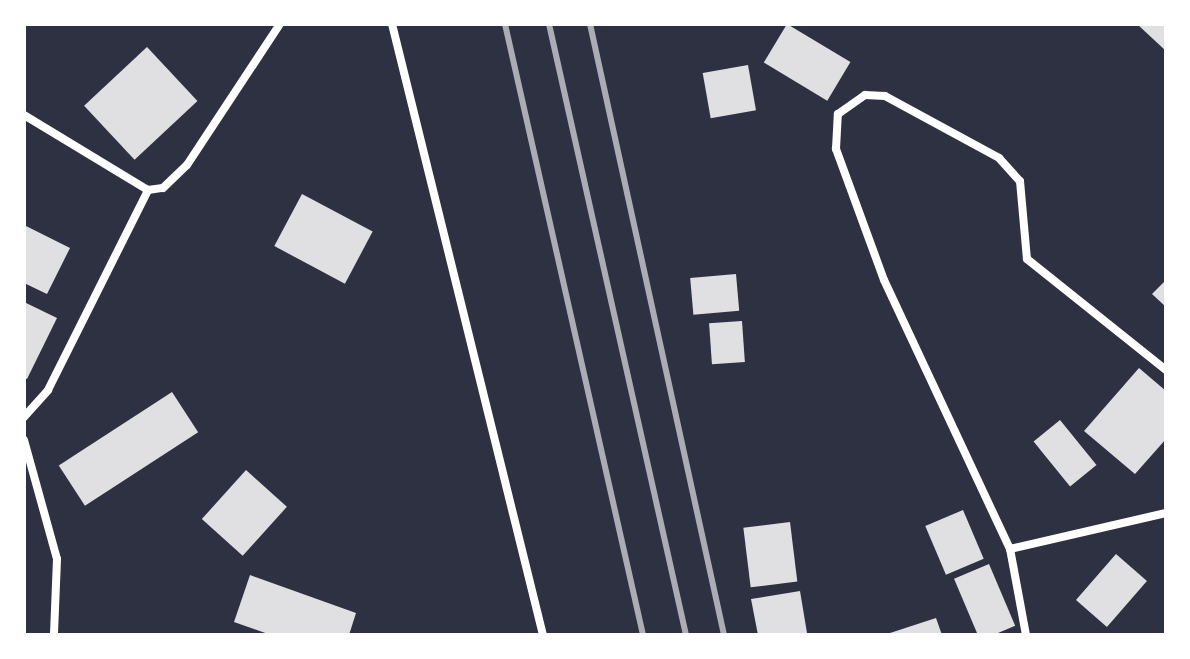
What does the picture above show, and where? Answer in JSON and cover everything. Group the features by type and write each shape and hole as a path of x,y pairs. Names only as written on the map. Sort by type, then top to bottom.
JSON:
{"street":[{"path":"24,417 48,390 148,190 174,182 280,24"},
{"path":"392,24 543,635"},
{"path":"1026,635 1010,549 884,280 836,149 838,114 865,95 885,96 999,158 1020,181 1027,259 1166,370"},
{"path":"24,115 148,190"},
{"path":"24,440 57,559 54,635"},
{"path":"1010,549 1166,513"}],"building":[{"path":"787,24 850,62 827,101 764,63"},
{"path":"1137,24 1166,24 1166,51"},
{"path":"147,47 197,101 135,160 84,106"},
{"path":"748,65 756,110 711,118 703,73"},
{"path":"302,194 373,232 345,284 274,246"},
{"path":"24,225 70,248 47,294 24,283"},
{"path":"736,274 739,311 693,315 690,278"},
{"path":"1166,280 1166,307 1152,294"},
{"path":"24,302 57,318 27,379 24,378"},
{"path":"742,321 745,362 712,364 709,323"},
{"path":"1139,368 1166,391 1166,439 1135,474 1084,431"},
{"path":"172,392 198,432 85,506 59,466"},
{"path":"1060,420 1097,465 1070,486 1034,441"},
{"path":"246,470 287,507 243,556 202,519"},
{"path":"963,510 984,559 946,575 925,526"},
{"path":"790,522 797,582 751,587 743,528"},
{"path":"1116,554 1147,581 1107,627 1076,600"},
{"path":"989,564 1015,626 993,635 978,635 954,579"},
{"path":"250,575 356,613 349,635 271,635 234,622"},
{"path":"800,591 807,633 758,635 751,599"},
{"path":"936,618 942,635 887,635 887,634"}],"railway":[{"path":"505,24 643,635"},
{"path":"549,24 686,635"},
{"path":"590,24 724,635"}]}
